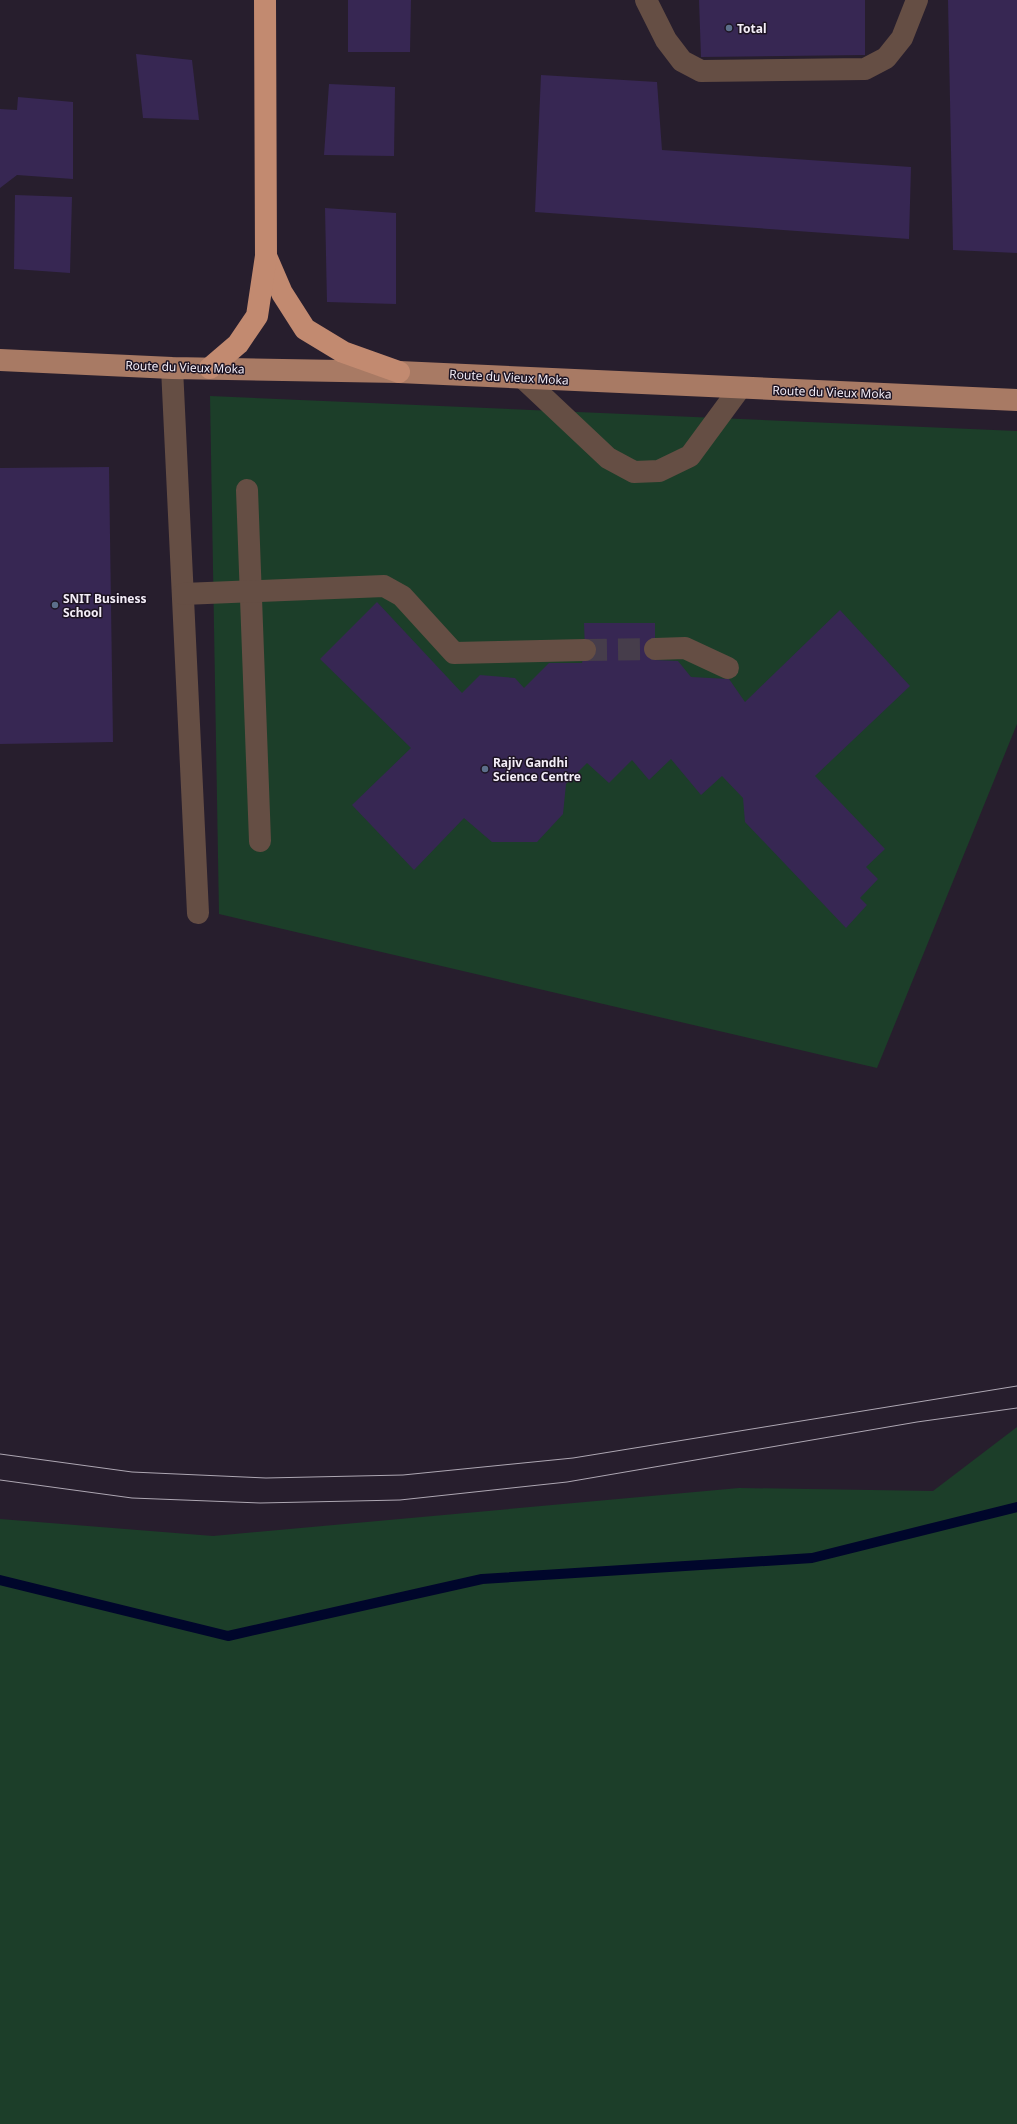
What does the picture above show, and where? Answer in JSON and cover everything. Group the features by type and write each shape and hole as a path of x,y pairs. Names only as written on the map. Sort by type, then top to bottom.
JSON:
{"highway":[{"path":"210,368 238,344 257,316 266,256 265,1"},
{"path":"266,256 282,293 305,328 343,352 399,372"}],"main road":[{"name":"Route du Vieux Moka","path":"0,360 172,368 399,372 1017,400"}],"street":[{"path":"646,0 666,40 682,61 701,71 865,69 886,58 902,38 917,0"},
{"path":"172,368 198,914"},
{"path":"523,378 608,458 634,472 659,471 690,456 740,388"},
{"path":"247,490 260,841"},
{"path":"183,594 384,586 402,596 454,653 584,650"},
{"path":"655,650 685,648 728,668"}],"green space":[{"path":"210,396 1017,431 1017,724 877,1068 219,914"},
{"path":"1017,1427 1017,2124 0,2124 0,1519 213,1536 739,1488 933,1491"}],"building":[{"path":"348,0 411,0 410,52 348,52"},
{"path":"699,0 865,0 865,55 701,57"},
{"path":"948,0 1017,0 1017,253 953,250"},
{"path":"136,54 192,60 199,120 143,118"},
{"path":"541,75 657,82 662,150 911,167 909,239 535,212"},
{"path":"329,84 395,87 394,156 324,155"},
{"path":"18,97 73,102 73,179 17,175 0,188 0,109 17,110"},
{"path":"15,195 72,197 70,273 14,269"},
{"path":"325,208 396,213 396,304 327,302"},
{"name":"SNIT Business School","path":"109,467 113,742 0,744 0,468"},
{"name":"Rajiv Gandhi Science Centre","path":"377,602 462,693 480,675 515,678 524,688 549,663 582,663 585,650 584,623 655,623 655,660 678,661 691,677 729,679 745,702 840,610 910,686 815,776 885,849 866,867 878,879 860,898 867,905 846,928 745,822 743,798 722,776 701,795 671,759 649,780 632,760 609,783 587,763 566,784 563,814 537,842 492,842 464,818 414,870 352,805 411,748 320,659"}],"waterway":[{"path":"0,1580 228,1636 482,1579 812,1558 1017,1507"}],"tunnel":[{"path":"585,650 655,649"}],"tram line":[{"path":"0,1454 132,1472 266,1478 403,1475 573,1458 1017,1386"},
{"path":"0,1480 132,1498 260,1503 400,1500 567,1482 917,1422 1017,1408"}],"place":[{"name":"Total","path":"729,28"},
{"name":"SNIT Business School","path":"55,605"},
{"name":"Rajiv Gandhi Science Centre","path":"485,769"}]}
